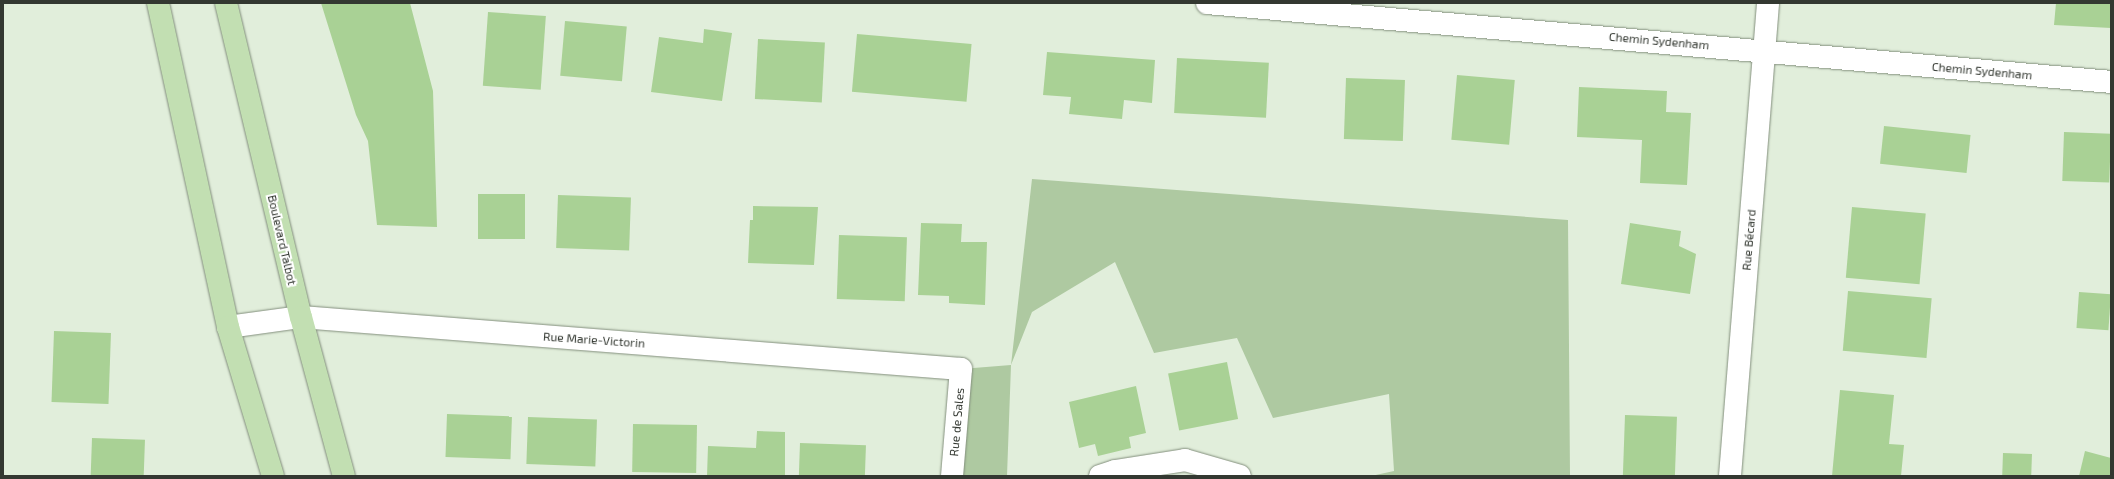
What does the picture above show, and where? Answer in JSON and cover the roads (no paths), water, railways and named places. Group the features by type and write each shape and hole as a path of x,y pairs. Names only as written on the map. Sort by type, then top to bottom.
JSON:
{"main road":[{"path":"158,3 228,327 273,476"},
{"name":"Boulevard Talbot","path":"226,3 301,317 344,476"}],"street":[{"name":"Chemin Sydenham","path":"1207,3 1765,50 2111,82"},
{"name":"Rue Bécard","path":"1730,476 1768,3"},
{"name":"Rue Marie-Victorin","path":"228,327 301,317 961,369"},
{"name":"Rue de Sales","path":"952,476 961,369"},
{"path":"1100,476 1115,471 1186,460 1240,476"}]}
